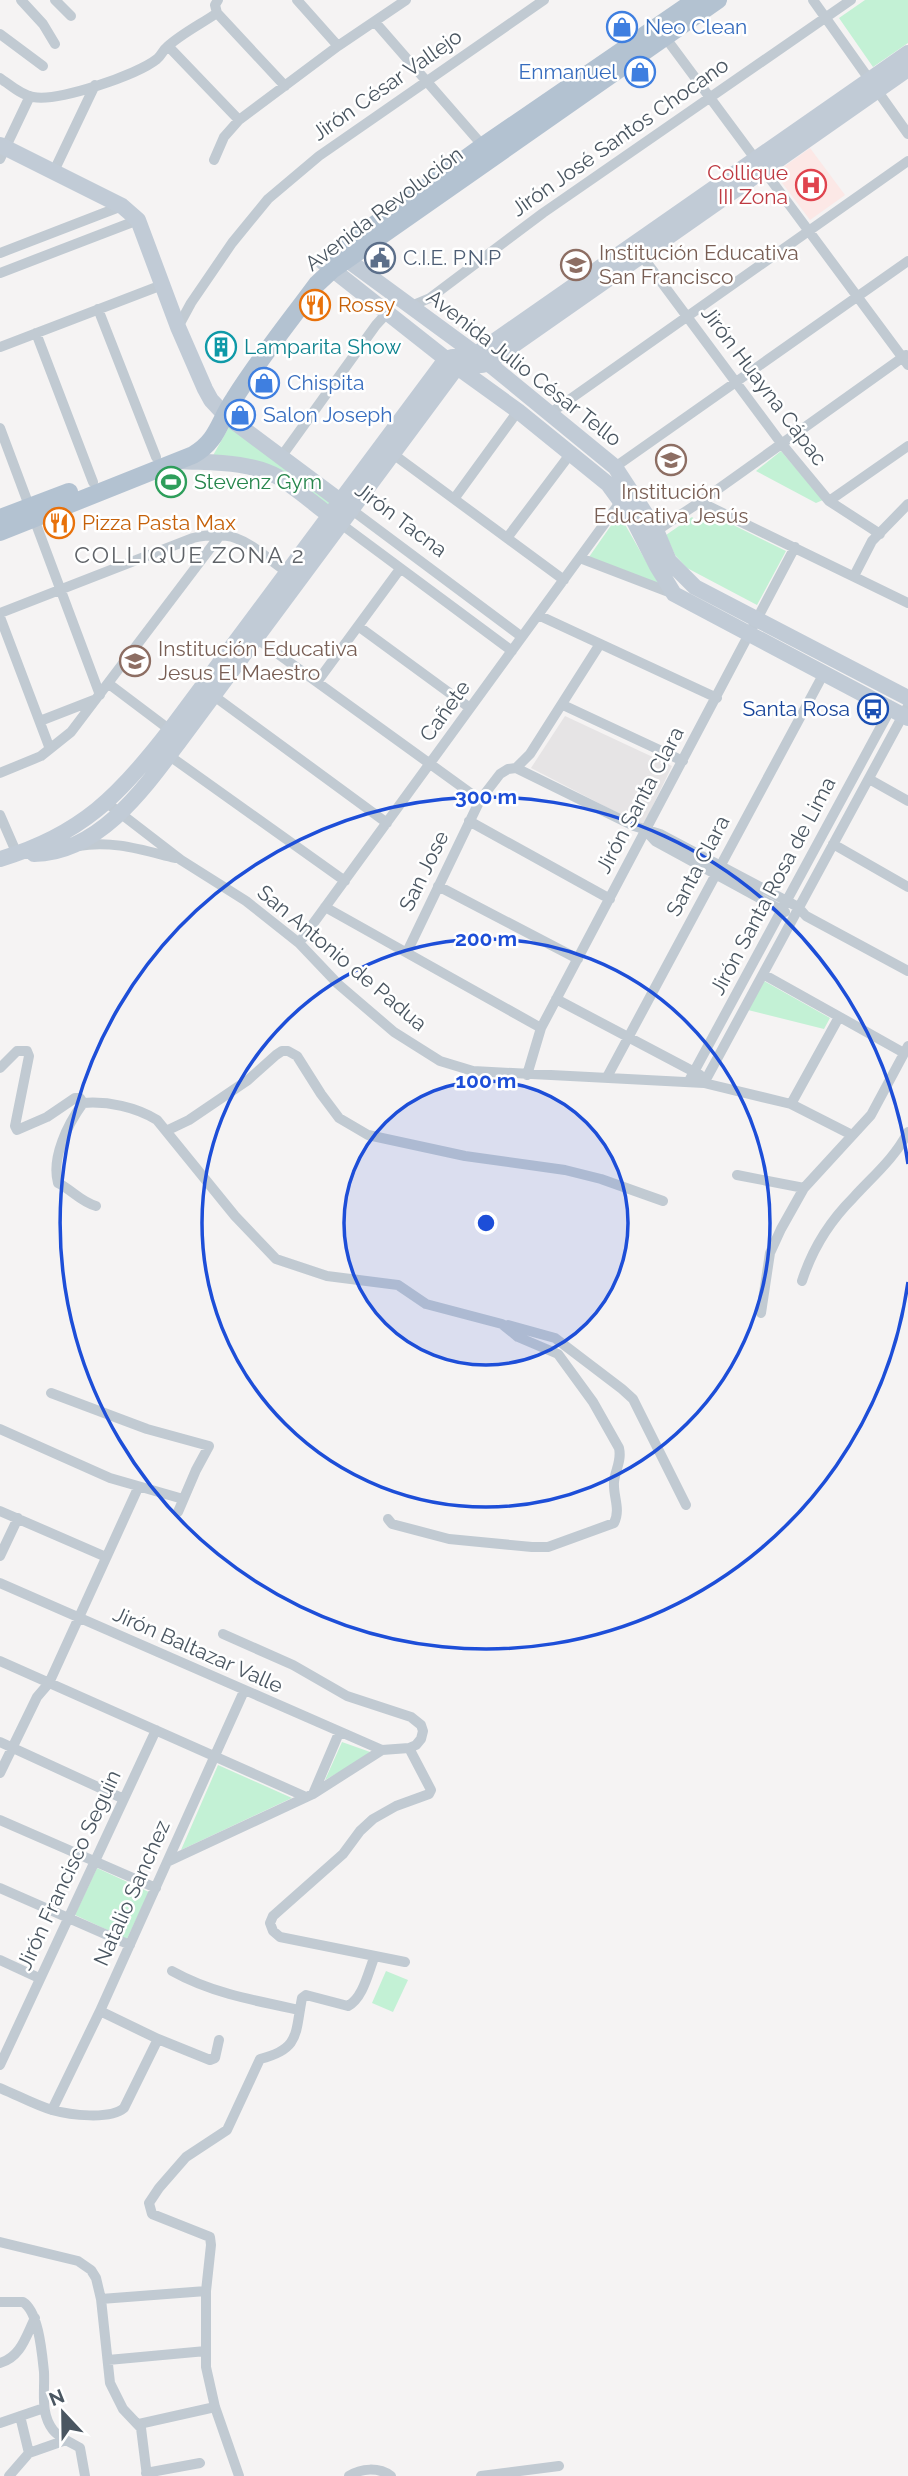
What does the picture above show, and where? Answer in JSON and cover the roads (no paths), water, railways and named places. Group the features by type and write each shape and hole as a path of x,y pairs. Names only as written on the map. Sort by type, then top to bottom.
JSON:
{"main road":[{"name":"Avenida Revolución","path":"334,261 718,0"},
{"name":"Avenida Revolución","path":"0,518 32,513 180,461 205,448 214,438 233,380 334,261 483,146 694,1"},
{"name":"Avenida Revolución","path":"0,532 93,482 196,440 221,410"}],"street":[{"path":"21,0 43,24 55,44"},
{"path":"55,0 71,16"},
{"path":"218,0 215,5 217,13 285,86"},
{"path":"297,0 338,46"},
{"path":"214,160 224,137 239,120 338,46 406,0"},
{"name":"Jirón César Vallejo","path":"178,327 232,243 268,200 319,156 544,0"},
{"path":"813,0 908,134"},
{"name":"Jirón José Santos Chocano","path":"411,306 430,298 543,213 851,0"},
{"path":"0,78 30,96 62,96 140,69 158,58 168,46 217,13"},
{"path":"375,22 483,146"},
{"path":"0,34 43,66"},
{"path":"650,534 906,358 665,37"},
{"path":"168,46 239,120"},
{"path":"452,363 482,366 482,358 873,85 908,54"},
{"path":"873,85 908,69"},
{"path":"54,171 95,85"},
{"path":"0,273 138,220 122,206 54,171 2,150 30,96"},
{"path":"549,414 908,161"},
{"path":"0,253 122,206"},
{"name":"Jirón Tacna","path":"138,220 178,327 205,389 221,410 522,637"},
{"name":"Jirón Huayna Cápac","path":"637,250 780,443 829,501 880,534"},
{"name":"Avenida Julio César Tello","path":"334,261 411,306 482,358 615,467 650,534 669,588"},
{"name":"Avenida Julio César Tello","path":"334,261 387,313 519,411 608,484 683,576 754,627"},
{"path":"615,467 907,263"},
{"path":"0,347 162,285"},
{"path":"99,309 156,457"},
{"path":"281,457 387,313"},
{"path":"36,333 93,482"},
{"path":"346,505 393,454 452,363"},
{"path":"176,734 214,696 335,520 452,363"},
{"path":"454,499 519,411"},
{"path":"0,428 62,589 99,697"},
{"path":"829,501 908,446"},
{"path":"508,538 571,453"},
{"path":"393,454 564,580"},
{"path":"180,461 244,466 277,477 512,651"},
{"name":"Cañete","path":"299,943 621,501"},
{"path":"700,502 908,603"},
{"path":"854,576 872,541 908,504"},
{"path":"17,854 43,854 64,849 114,808 176,734 287,572 335,520"},
{"path":"0,773 50,749 71,732 220,534"},
{"path":"50,749 0,615 193,538 232,535 287,572"},
{"name":"Jirón Santa Clara","path":"527,1075 541,1028 795,547"},
{"path":"580,558 669,588 908,698"},
{"path":"317,682 400,569"},
{"path":"538,615 717,698"},
{"path":"358,626 470,708"},
{"path":"754,627 824,673 902,712"},
{"path":"256,638 480,800"},
{"name":"San Jose","path":"407,952 480,800 500,774 516,768 530,754 600,644"},
{"name":"Santa Clara","path":"607,1077 824,673"},
{"path":"109,684 176,734"},
{"path":"214,696 387,823"},
{"path":"40,721 99,697"},
{"path":"563,705 683,761"},
{"name":"Jirón Santa Rosa de Lima","path":"706,1081 869,779 902,712"},
{"name":"Jirón Santa Rosa de Lima","path":"692,1076 784,906 902,712"},
{"path":"163,751 345,881"},
{"path":"516,768 646,831 655,841 718,870 908,971"},
{"path":"869,779 908,802"},
{"name":"San Antonio de Padua","path":"114,808 181,860 246,901 299,943 338,984 394,1032 440,1061 472,1071 527,1075 692,1076 791,1104 852,1135"},
{"path":"0,815 17,854"},
{"path":"469,821 610,899"},
{"path":"93,823 111,844"},
{"path":"0,859 93,823"},
{"name":"San Antonio de Padua","path":"64,849 90,844 111,844 130,846 181,860"},
{"path":"833,844 908,887"},
{"path":"438,886 578,959"},
{"path":"325,907 541,1028"},
{"path":"761,1313 770,1253 804,1188 871,1115 906,1049 839,1017 763,974"},
{"path":"556,999 628,1037 692,1076"},
{"path":"791,1104 839,1017"},
{"path":"0,1068 17,1051 27,1051 29,1056 15,1126 17,1130 47,1117 75,1098 80,1098 83,1103"},
{"path":"166,1131 189,1120 247,1080 276,1055 288,1051 297,1056 339,1118 368,1135 465,1156 565,1170 601,1179 663,1201"},
{"path":"83,1103 106,1102 142,1112 157,1120 236,1216 276,1259 327,1276 398,1285 426,1304 555,1338 633,1399 686,1505"},
{"path":"83,1103 59,1150 55,1174 58,1183 85,1203 96,1206"},
{"path":"802,1281 807,1265 832,1222 891,1160 908,1132"},
{"path":"737,1175 804,1188"},
{"path":"388,1519 392,1524 449,1539 532,1547 548,1547 614,1523 618,1511 614,1480 621,1456 619,1448 593,1402 558,1354 518,1337 502,1324"},
{"path":"51,1393 146,1429 209,1446 178,1512"},
{"path":"0,1429 138,1488 183,1499"},
{"path":"0,1773 37,1697 49,1683 138,1488"},
{"path":"0,1511 106,1557"},
{"path":"0,1556 18,1518"},
{"name":"Jirón Baltazar Valle","path":"0,1583 382,1750"},
{"path":"167,1862 309,1795 382,1750 409,1748 421,1740 424,1731 411,1717 347,1696 293,1665 223,1634"},
{"path":"0,1661 309,1795"},
{"name":"Natalio Sanchez","path":"52,2110 100,2011 244,1691"},
{"name":"Jirón Francisco Seguin","path":"0,2065 156,1730"},
{"path":"309,1795 339,1733"},
{"path":"0,1742 124,1798"},
{"path":"405,1962 374,1958 281,1937 273,1931 270,1923 274,1916 343,1854 373,1819 431,1792 409,1748"},
{"path":"0,1820 156,1888"},
{"path":"0,1888 130,1945"},
{"path":"239,2476 215,2407 205,2351 210,2237 152,2214 149,2203 186,2157 227,2130 257,2063 260,2059 282,2052 291,2044 302,1998 306,1995 348,2006 353,2003 374,1958"},
{"path":"0,1960 39,1978"},
{"path":"172,1971 190,1981 231,1994 300,2010"},
{"path":"100,2011 210,2060 215,2058 219,2040"},
{"path":"0,2029 13,2035"},
{"path":"0,2088 52,2110 108,2115 120,2111 158,2039"},
{"path":"0,2242 86,2265 96,2278 101,2299 110,2383 123,2409 139,2424 147,2475 200,2463"},
{"path":"101,2299 206,2291"},
{"path":"0,2302 23,2302 33,2311 44,2372 44,2408 51,2428 80,2448 85,2476"},
{"path":"0,2363 14,2357 35,2318"},
{"path":"108,2360 205,2351"},
{"path":"139,2424 215,2407"},
{"path":"0,2423 44,2408"},
{"path":"20,2416 29,2454"},
{"path":"9,2476 29,2454 66,2440"},
{"path":"481,2476 559,2466"},
{"path":"349,2476 363,2470 373,2470 391,2476"}],"place":[{"name":"Neo Clean","path":"622,27"},
{"name":"Enmanuel","path":"640,72"},
{"name":"Collique III Zona","path":"811,185"},
{"name":"C.I.E. P.N.P","path":"380,258"},
{"name":"Institución Educativa San Francisco","path":"576,265"},
{"name":"Rossy","path":"315,305"},
{"name":"Lamparita Show","path":"221,347"},
{"name":"Chispita","path":"264,383"},
{"name":"Salon Joseph","path":"240,415"},
{"name":"Institución Educativa Jesús","path":"671,460"},
{"name":"Stevenz Gym","path":"171,482"},
{"name":"Pizza Pasta Max","path":"59,523"},
{"name":"Institución Educativa Jesus El Maestro","path":"135,661"},
{"name":"Santa Rosa","path":"873,709"}],"district":[{"name":"COLLIQUE ZONA 2","path":"190,555"}]}
